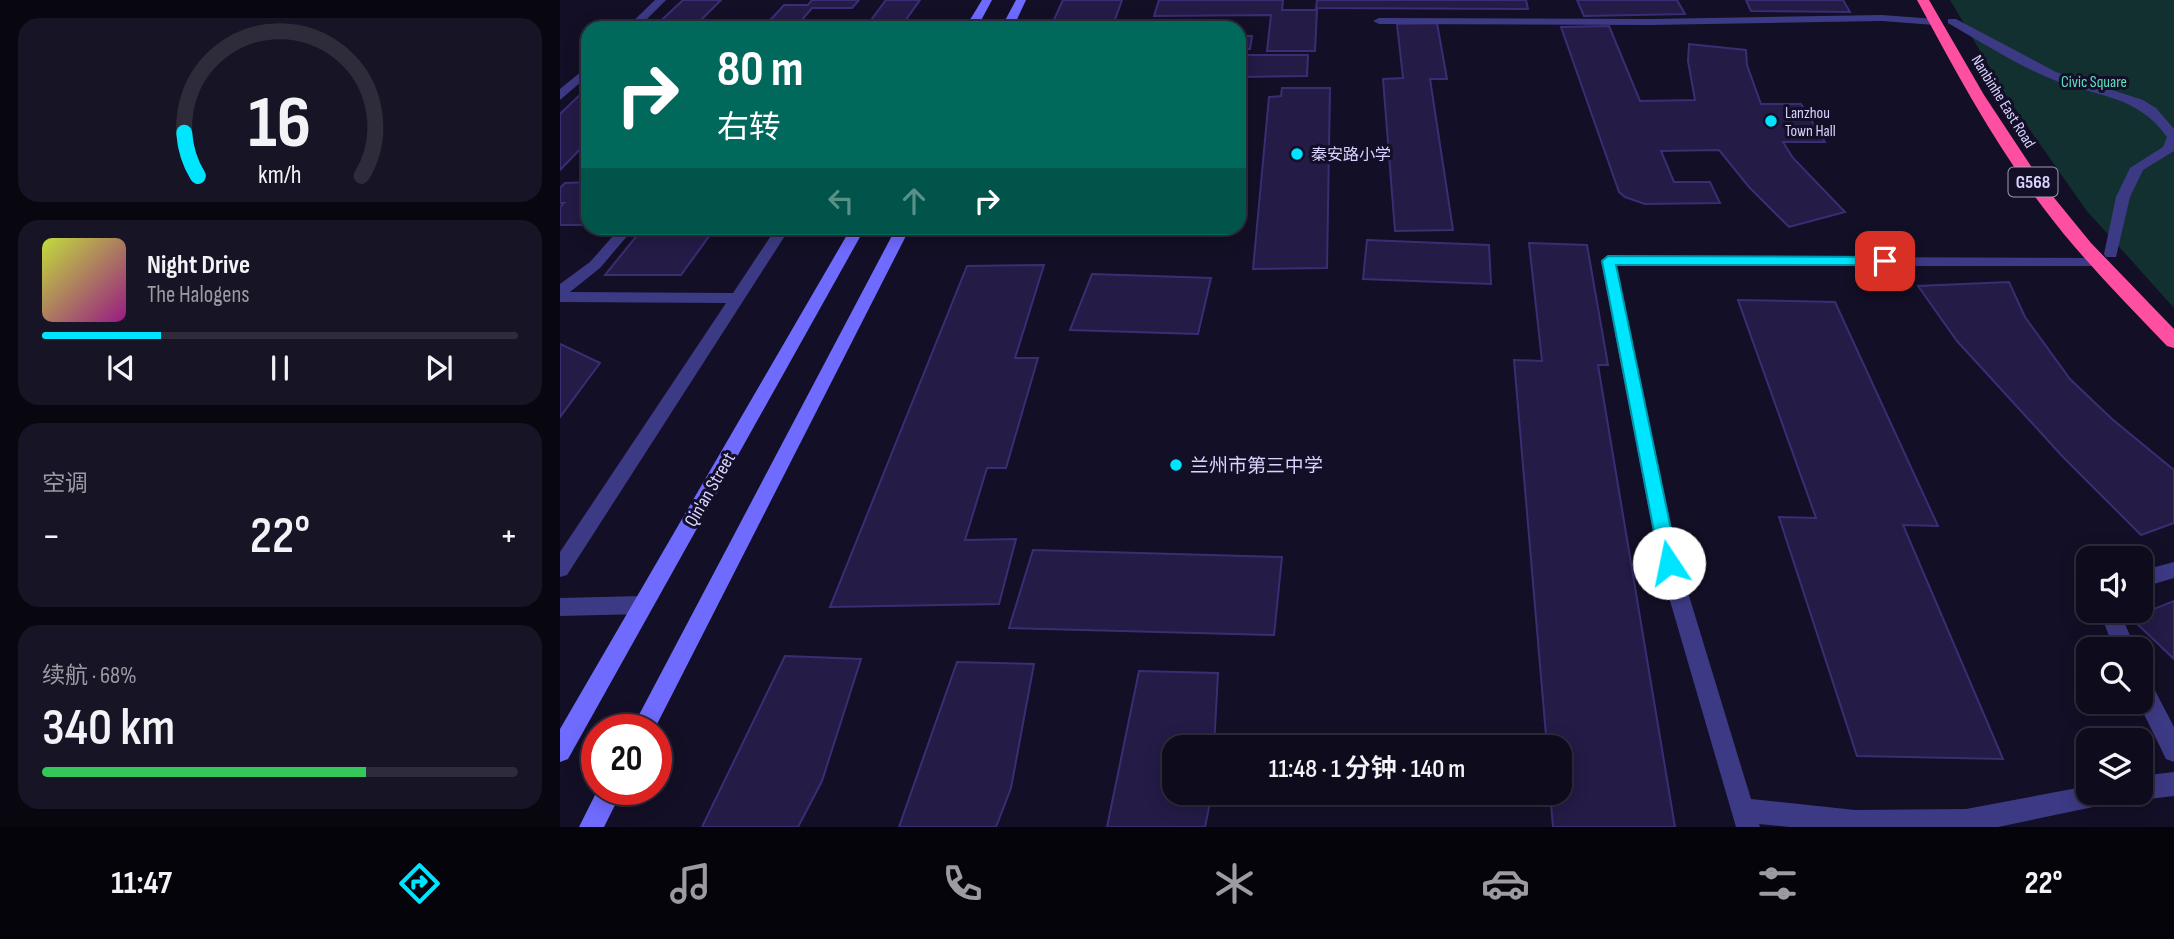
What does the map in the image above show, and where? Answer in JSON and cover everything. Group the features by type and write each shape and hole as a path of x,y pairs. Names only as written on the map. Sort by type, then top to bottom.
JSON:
{"highway":[{"name":"Nanbinhe East Road","path":"1923,0 1944,21 1986,112 2036,188 2105,258 2174,341"}],"main road":[{"path":"975,21 987,0"},
{"path":"1010,21 1021,0"},
{"name":"Qin'an Street","path":"560,751 854,235"},
{"path":"650,714 899,235"},
{"path":"591,827 603,805"}],"street":[{"path":"639,21 661,0"},
{"path":"1379,21 1664,22 1882,18 1944,21 2068,82 2124,96 2148,108 2165,122 2172,137 2169,149 2137,168 2123,197 2105,258 1608,261 1669,563 1747,819 1966,821 2076,800"},
{"path":"560,96 581,76"},
{"path":"560,292 595,265 621,235"},
{"path":"560,569 778,235"},
{"path":"560,297 737,298"},
{"path":"2153,576 2174,570"},
{"path":"560,607 643,605"},
{"path":"2153,710 2174,751"},
{"path":"2153,786 2174,784"}],"green space":[{"name":"Civic Square","path":"1950,0 2174,0 2174,308 2086,210 2009,100"}],"building":[{"path":"683,0 721,0 700,21 660,21"},
{"path":"812,0 859,0 852,8 812,8 801,21 769,21 784,5 808,5"},
{"path":"886,0 920,0 905,21 870,21"},
{"path":"1063,0 1122,0 1114,21 1053,21"},
{"path":"1159,0 1283,0 1282,10 1317,10 1315,51 1267,51 1271,15 1154,16"},
{"path":"1317,0 1526,0 1528,9 1316,8"},
{"path":"1577,0 1677,0 1685,14 1584,16"},
{"path":"1746,0 1843,0 1850,12 1751,11"},
{"path":"1437,23 1447,79 1430,79 1453,230 1395,231 1383,79 1403,78 1397,24"},
{"path":"1609,26 1640,101 1695,100 1688,61 1689,44 1746,50 1747,65 1761,104 1801,104 1825,142 1783,142 1793,158 1845,212 1789,227 1749,187 1719,150 1661,151 1674,182 1710,182 1720,203 1645,204 1625,197 1619,192 1561,27"},
{"path":"1246,36 1252,36 1250,49 1246,49"},
{"path":"1246,55 1308,55 1307,76 1246,77"},
{"path":"1282,88 1330,88 1327,268 1253,269 1269,97 1281,96"},
{"path":"581,94 581,148 560,170 560,114"},
{"path":"581,182 581,225 560,225 560,207 564,203 560,203 560,188 565,183"},
{"path":"637,235 710,235 681,275 605,275"},
{"path":"1367,240 1489,245 1491,284 1363,279"},
{"path":"1529,243 1587,245 1608,365 1598,365 1675,827 1553,827 1551,805 1572,805 1572,735 1546,735 1514,360 1542,361"},
{"path":"1044,265 1015,358 1038,358 1006,468 987,468 965,540 1016,539 999,604 830,607 967,266"},
{"path":"1092,274 1211,278 1198,334 1070,330"},
{"path":"2009,282 2025,317 2070,379 2112,419 2174,470 2174,523 2141,535 2063,457 1957,341 1918,286"},
{"path":"1738,300 1835,302 1938,526 1903,525 2003,759 1857,756 1779,517 1816,518"},
{"path":"560,344 600,363 560,417"},
{"path":"1033,550 1282,557 1274,635 1009,628"},
{"path":"2174,601 2174,659 2136,623 2153,623 2153,609"},
{"path":"785,656 861,659 822,781 798,827 702,827"},
{"path":"957,662 1034,664 1011,788 996,827 899,827"},
{"path":"1139,671 1218,673 1215,735 1162,735 1162,805 1210,805 1205,827 1107,827"}],"place":[{"name":"Lanzhou Town Hall","path":"1771,121"},
{"name":"秦安路小学","path":"1297,154"},
{"name":"兰州市第三中学","path":"1176,465"}],"route":[{"path":"1669,563 1608,261 1885,261"}]}
